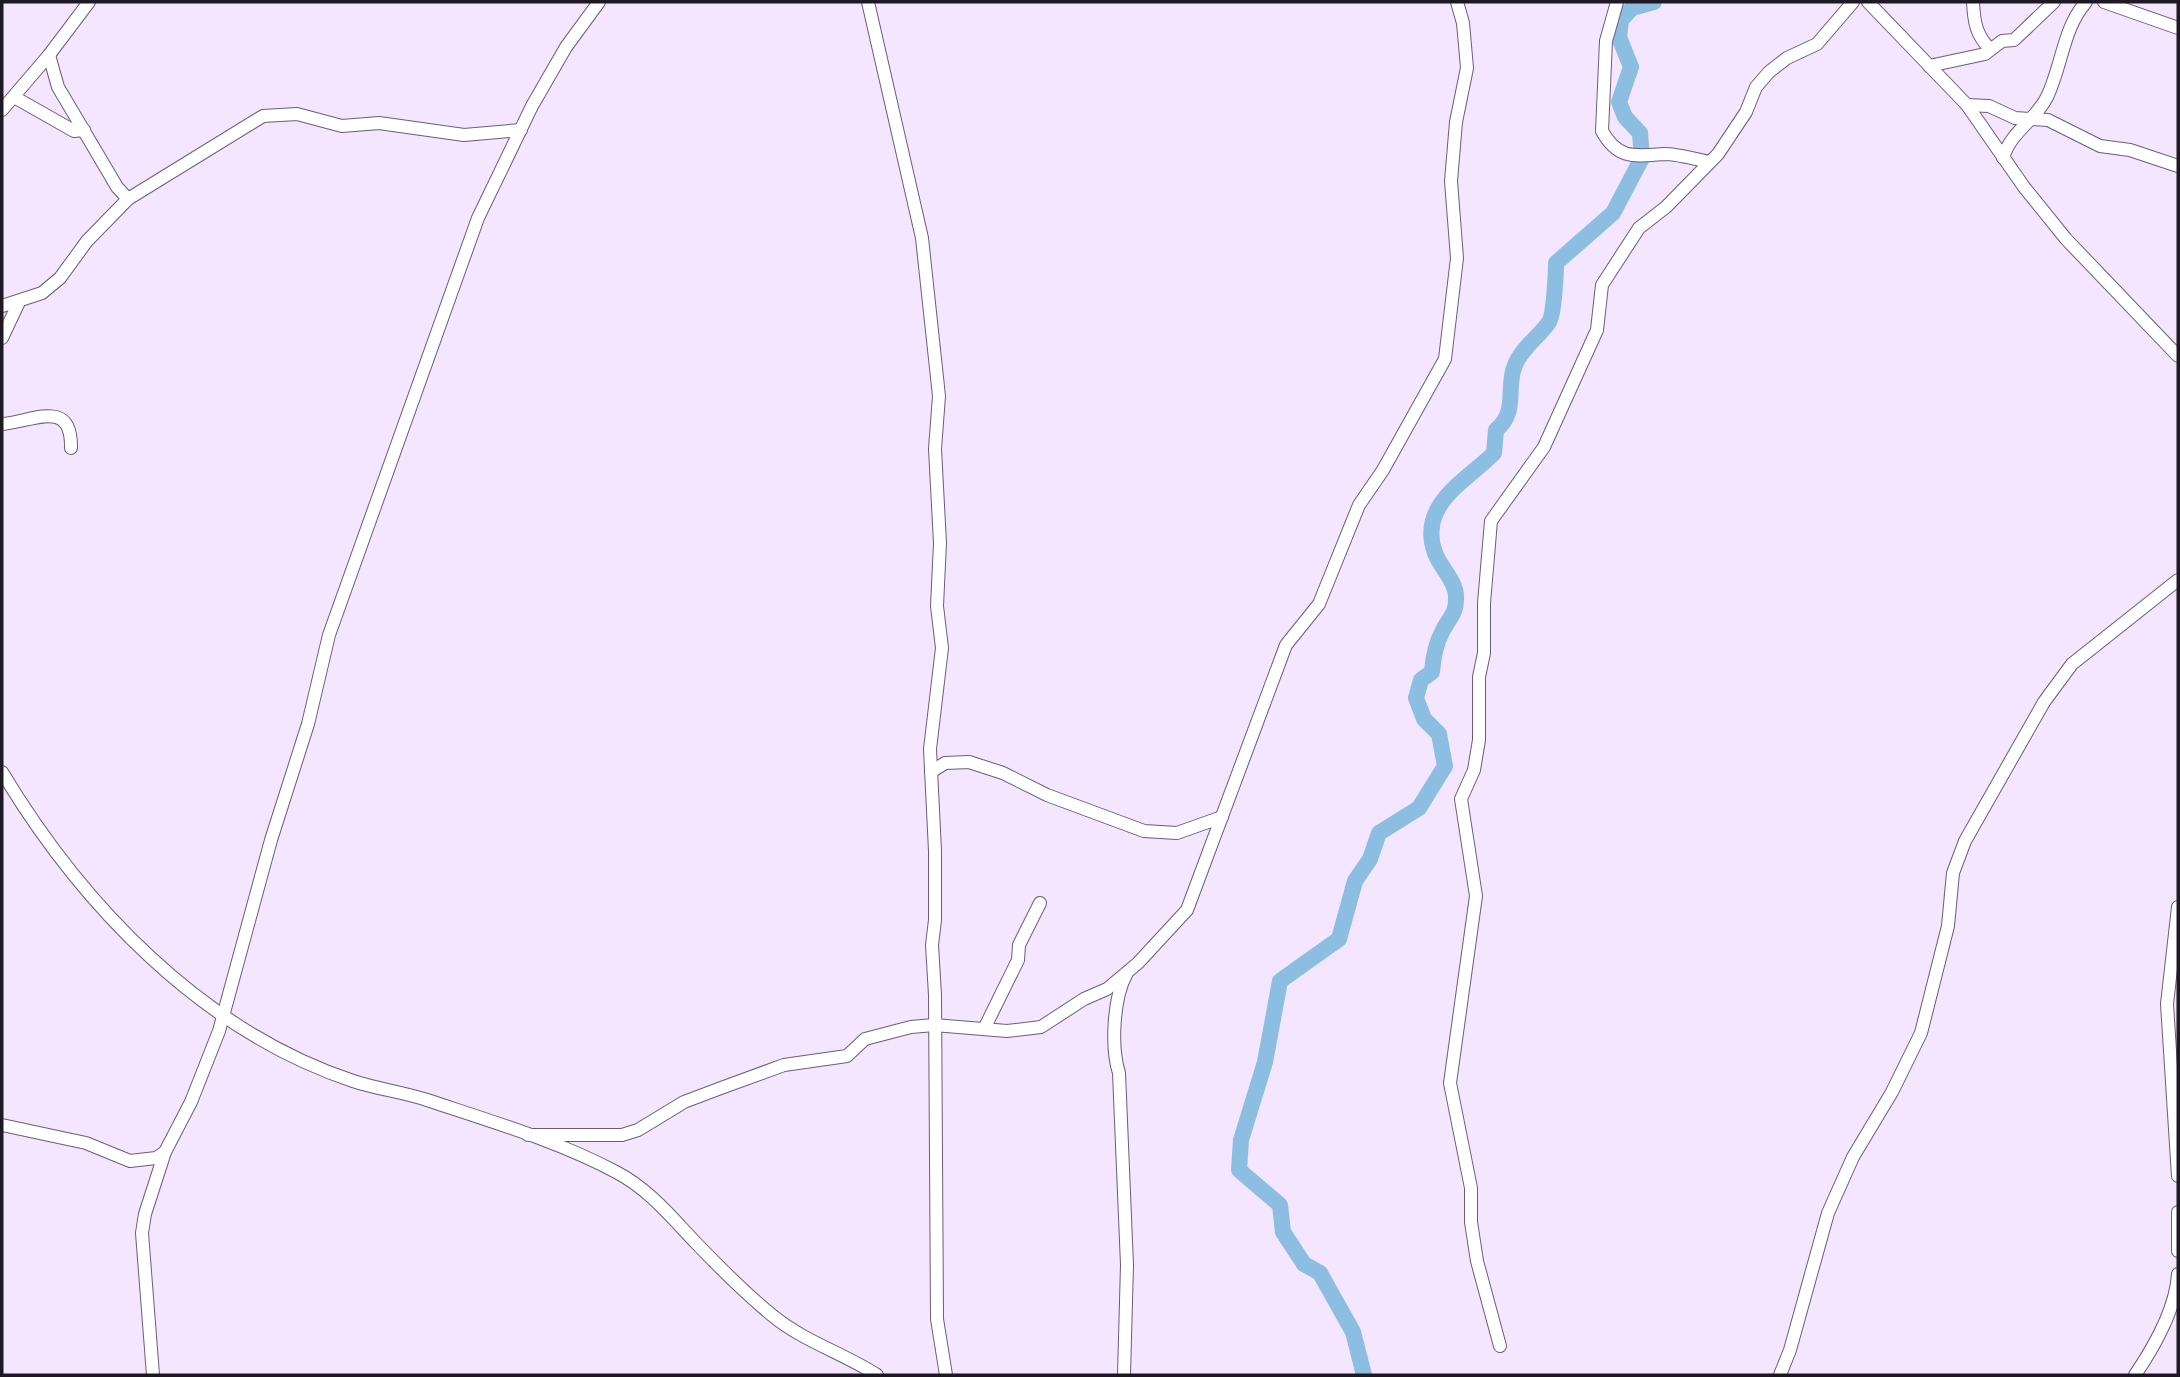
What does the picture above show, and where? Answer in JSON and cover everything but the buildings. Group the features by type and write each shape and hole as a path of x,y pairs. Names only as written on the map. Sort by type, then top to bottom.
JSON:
{"street":[{"path":"2,110 50,55 89,2"},
{"path":"153,1375 142,1233 152,1188 165,1152 191,1102 223,1015 271,840 308,724 329,635 478,218 566,47 599,2"},
{"path":"868,2 922,238 939,396 935,449 940,543 937,606 942,648 934,698 931,772 935,851 935,920 932,945 937,1319 946,1375"},
{"path":"528,1135 622,1135 638,1130 684,1102 784,1065 847,1056 865,1040 911,1027 934,1025 1025,1031 1041,1027 1084,999 1107,989 1128,972 1187,910 1223,817 1240,762 1286,645 1319,604 1359,505 1383,470 1446,359 1457,258 1451,181 1456,122 1467,68 1463,23 1457,2"},
{"path":"1617,2 1609,25 1604,74 1602,131 1608,143 1627,156 1665,154 1709,162"},
{"path":"1500,1346 1477,1261 1471,1222 1471,1188 1450,1083 1476,895 1461,799 1474,770 1479,740 1479,677 1484,653 1489,532 1499,508 1538,458 1563,408 1597,330 1602,285 1639,228 1666,207 1709,162 1735,130 1762,80 1778,64 1828,35 1853,2"},
{"path":"1868,2 1967,105 2003,158 2066,239 2178,356"},
{"path":"1973,2 1974,25 1981,40 1990,49"},
{"path":"1929,66 1985,54 2003,41 2014,40 2054,2"},
{"path":"2003,158 2012,136 2032,118 2047,97 2071,23 2086,2"},
{"path":"2104,2 2178,28"},
{"path":"50,55 58,87 117,187 128,199"},
{"path":"14,97 74,131 84,130"},
{"path":"1967,105 1982,105 2009,116 2054,122 2100,146 2130,150 2178,166"},
{"path":"2,306 42,293 60,278 87,241 128,199 263,116 298,114 342,126 379,123 464,135 521,130"},
{"path":"2,338 19,302"},
{"path":"2,424 46,415 57,416 66,422 72,434 71,448"},
{"path":"1780,1375 1790,1350 1828,1213 1853,1157 1892,1092 1921,1033 1948,926 1953,873 1965,841 2044,702 2072,664 2178,580"},
{"path":"931,772 945,763 969,762 1003,773 1047,795 1144,831 1177,833 1223,817"},
{"path":"2,772 62,862 120,930 223,1015 303,1062 354,1081 426,1100 528,1135 614,1170 642,1186 717,1265 772,1315 806,1340 849,1357 877,1375"},
{"path":"984,1029 1018,960 1019,945 1040,903"},
{"path":"2178,907 2167,1004 2178,1176"},
{"path":"1124,1375 1127,1245 1119,1073 1113,1053 1119,990 1128,972"},
{"path":"2,1125 86,1143 130,1161 140,1167 152,1188"},
{"path":"130,1161 156,1158 165,1152"},
{"path":"2178,1212 2178,1251"},
{"path":"2135,1375 2157,1337 2172,1300 2178,1274"}],"waterway":[{"path":"1364,1375 1353,1332 1320,1273 1304,1264 1283,1232 1280,1205 1239,1170 1241,1140 1265,1062 1280,981 1339,939 1355,881 1370,859 1379,833 1419,808 1445,766 1439,734 1424,719 1416,698 1421,680 1432,672 1437,645 1456,602 1453,585 1435,553 1431,536 1433,520 1448,495 1494,453 1496,430 1503,423 1509,407 1515,365 1551,318 1556,263 1613,213 1642,158 1640,133 1625,117 1619,102 1631,67 1619,37 1621,20 1632,8 1654,2"}]}
